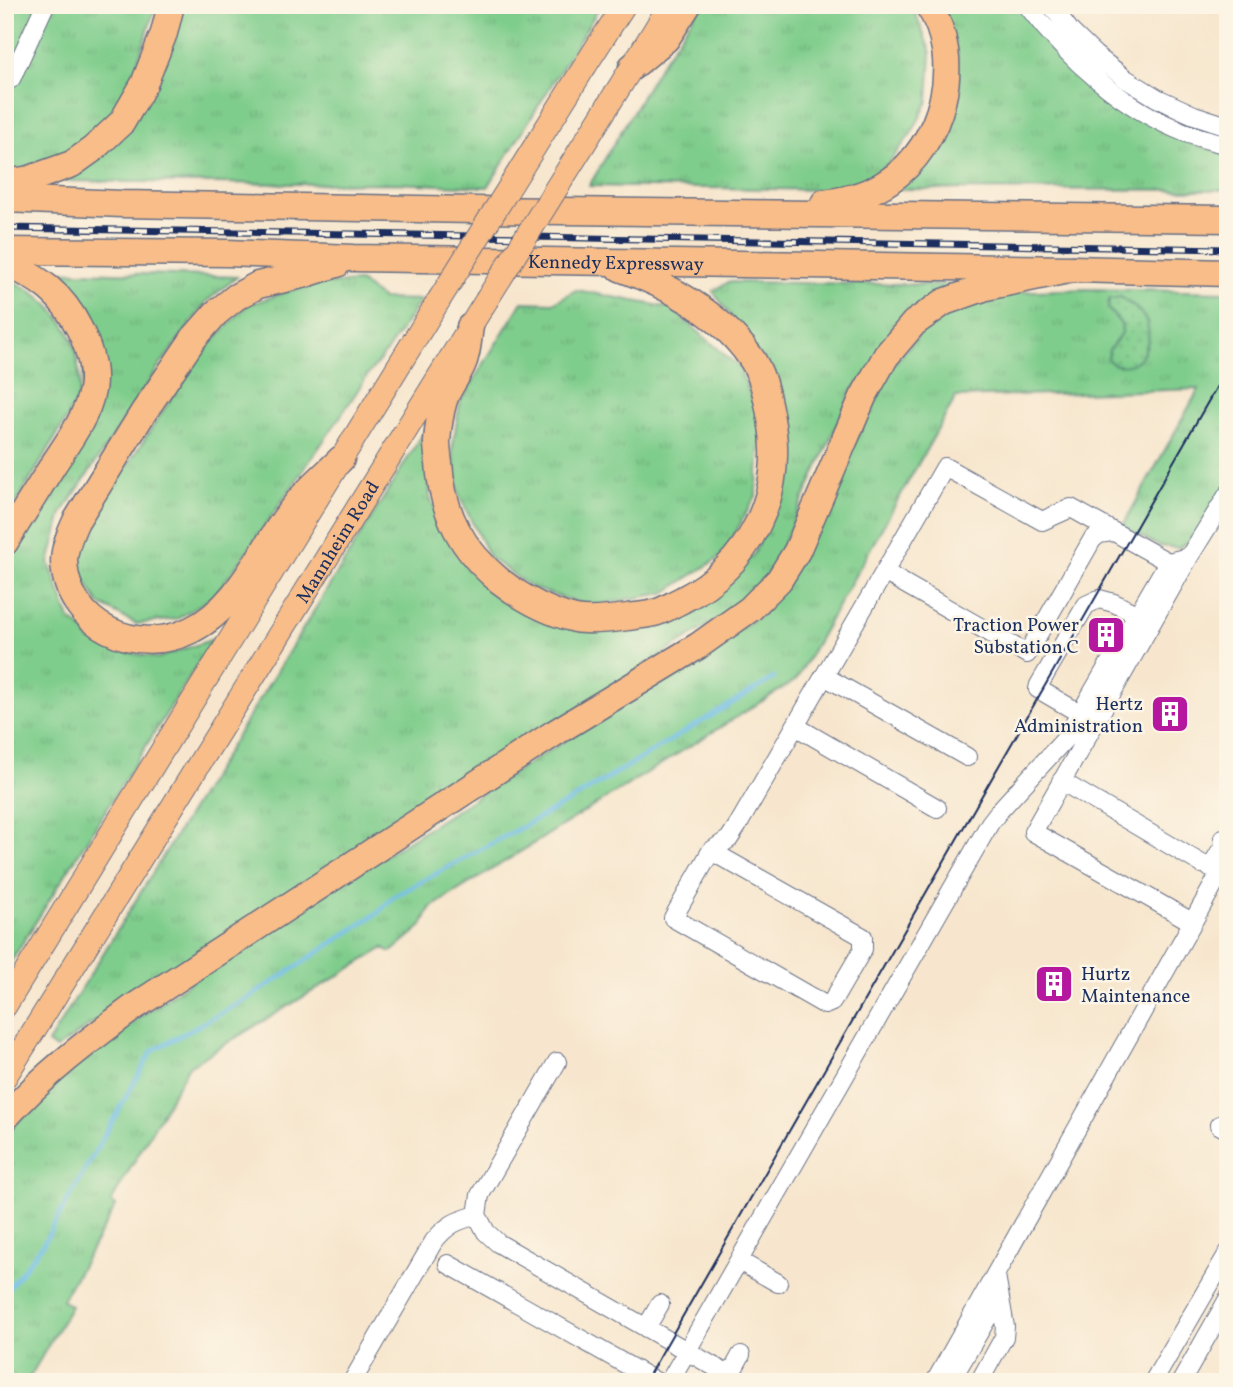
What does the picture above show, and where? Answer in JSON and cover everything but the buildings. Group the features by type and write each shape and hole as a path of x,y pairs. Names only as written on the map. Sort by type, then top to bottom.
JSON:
{"highway":[{"path":"5,183 30,179 72,164 122,122 144,84 172,5"},
{"path":"632,67 666,39 688,5"},
{"path":"695,212 803,206 854,198 891,180 909,164 928,139 940,113 946,61 942,37 928,5"},
{"path":"5,199 475,210 1228,219"},
{"name":"Kennedy Expressway","path":"5,251 1228,273"},
{"path":"341,459 296,504 240,586 216,614 191,631 160,640 135,640 114,634 94,621 77,603 64,561 76,521 143,413 194,338 216,313 236,297 258,285 306,274 353,258"},
{"path":"470,327 464,360 444,400 437,443 443,496 450,517 463,542 483,567 509,588 540,606 577,619 617,619 656,613 702,589 739,556 766,505 773,482 775,442 766,393 752,358 721,324 701,309 646,278 618,267 587,261"},
{"path":"5,263 33,276 54,291 71,312 85,340 93,367 93,389 85,411 5,542"},
{"path":"5,1118 72,1053 134,1007 553,734 698,646 750,609 779,580 797,551 863,397 886,356 914,323 944,302 986,287 1073,269"}],"main road":[{"name":"Mannheim Road","path":"5,1006 439,300 624,5"},
{"name":"Mannheim Road","path":"5,1077 670,5"}],"street":[{"path":"12,79 46,5"},
{"path":"1027,5 1069,54 1119,95 1186,133 1228,145"},
{"path":"1051,5 1071,33 1126,79 1169,104 1228,126"},
{"path":"711,851 863,937 863,949 832,1002 825,1005 673,918 711,851 729,839 945,467 1042,521 1071,508 1168,562 1189,557"},
{"path":"1187,920 1033,832 1189,557 1228,494"},
{"path":"884,572 1027,654 1093,540 1099,534 1112,532"},
{"path":"669,1382 990,823 1066,737 1168,562"},
{"path":"1081,714 1038,689 1039,685 1086,605 1099,599 1138,615"},
{"path":"824,676 967,757"},
{"path":"795,726 937,808"},
{"path":"1061,781 1202,864"},
{"path":"935,1382 996,1275 1187,920 1224,845 1223,838"},
{"path":"1187,920 1228,859"},
{"path":"557,1062 481,1195 477,1215 486,1232 498,1243 735,1379 741,1355"},
{"path":"352,1382 434,1241 454,1221 477,1215"},
{"path":"1153,1382 1228,1253"},
{"path":"738,1261 778,1283"},
{"path":"448,1264 657,1382"},
{"path":"965,1381 1004,1337 1005,1327 996,1275"},
{"path":"1181,1382 1228,1300"},
{"path":"646,1328 660,1304"},
{"path":"965,1381 1001,1306"}],"green space":[{"path":"5,5 156,5 129,89 113,118 85,149 5,178"},
{"path":"181,5 601,5 488,187 394,183 64,181 102,156"},
{"path":"701,5 907,5 916,15 931,53 928,101 913,131 888,164 861,183 826,190 589,186 659,67"},
{"path":"939,5 1021,5 1186,142 1228,154 1228,190 894,189 948,122 959,89 957,52"},
{"path":"48,271 237,277 207,301 161,364 62,513 49,563 70,619 105,648 158,658 213,639 5,971 5,563 82,441 85,313"},
{"path":"5,279 37,296 63,323 75,347 80,387 70,413 5,522"},
{"path":"360,282 382,299 421,300 214,596 177,619 136,624 99,604 80,571 85,530 199,356 247,305 308,285"},
{"path":"729,282 954,285 853,389 771,571 735,608 171,969 56,1049 48,1043 427,427 430,498 451,542 482,584 523,612 638,629 708,600 754,554 779,497 789,433 770,371 713,291"},
{"path":"1087,289 1228,292 1228,484 1193,539 1178,548 1159,546 1122,527 1199,389 956,397 796,680 430,908 422,926 391,952 384,948 189,1066 111,1202 116,1206 62,1300 71,1306 27,1382 5,1382 5,1135 8,1131 64,1075 123,1029 220,961 763,614 893,365 921,332 960,306 1012,292"},
{"path":"576,290 671,308 739,367 762,425 756,496 722,556 664,593 590,606 532,588 489,557 459,495 452,450 460,402 522,302 553,303"},
{"path":"1121,297 1143,315 1148,339 1143,354 1138,359 1125,365 1116,365 1108,360 1109,350 1122,333 1121,324 1108,309 1109,299"}],"waterway":[{"path":"5,1293 43,1244 152,1051 252,996 379,912 393,897 570,801 774,678"}],"tram line":[{"path":"645,1382 1228,367"}],"railway":[{"path":"5,228 1228,249"}],"place":[{"name":"Traction Power Substation C","path":"1106,635"},
{"name":"Hertz Administration","path":"1170,714"},
{"name":"Hurtz Maintenance","path":"1054,984"}]}
